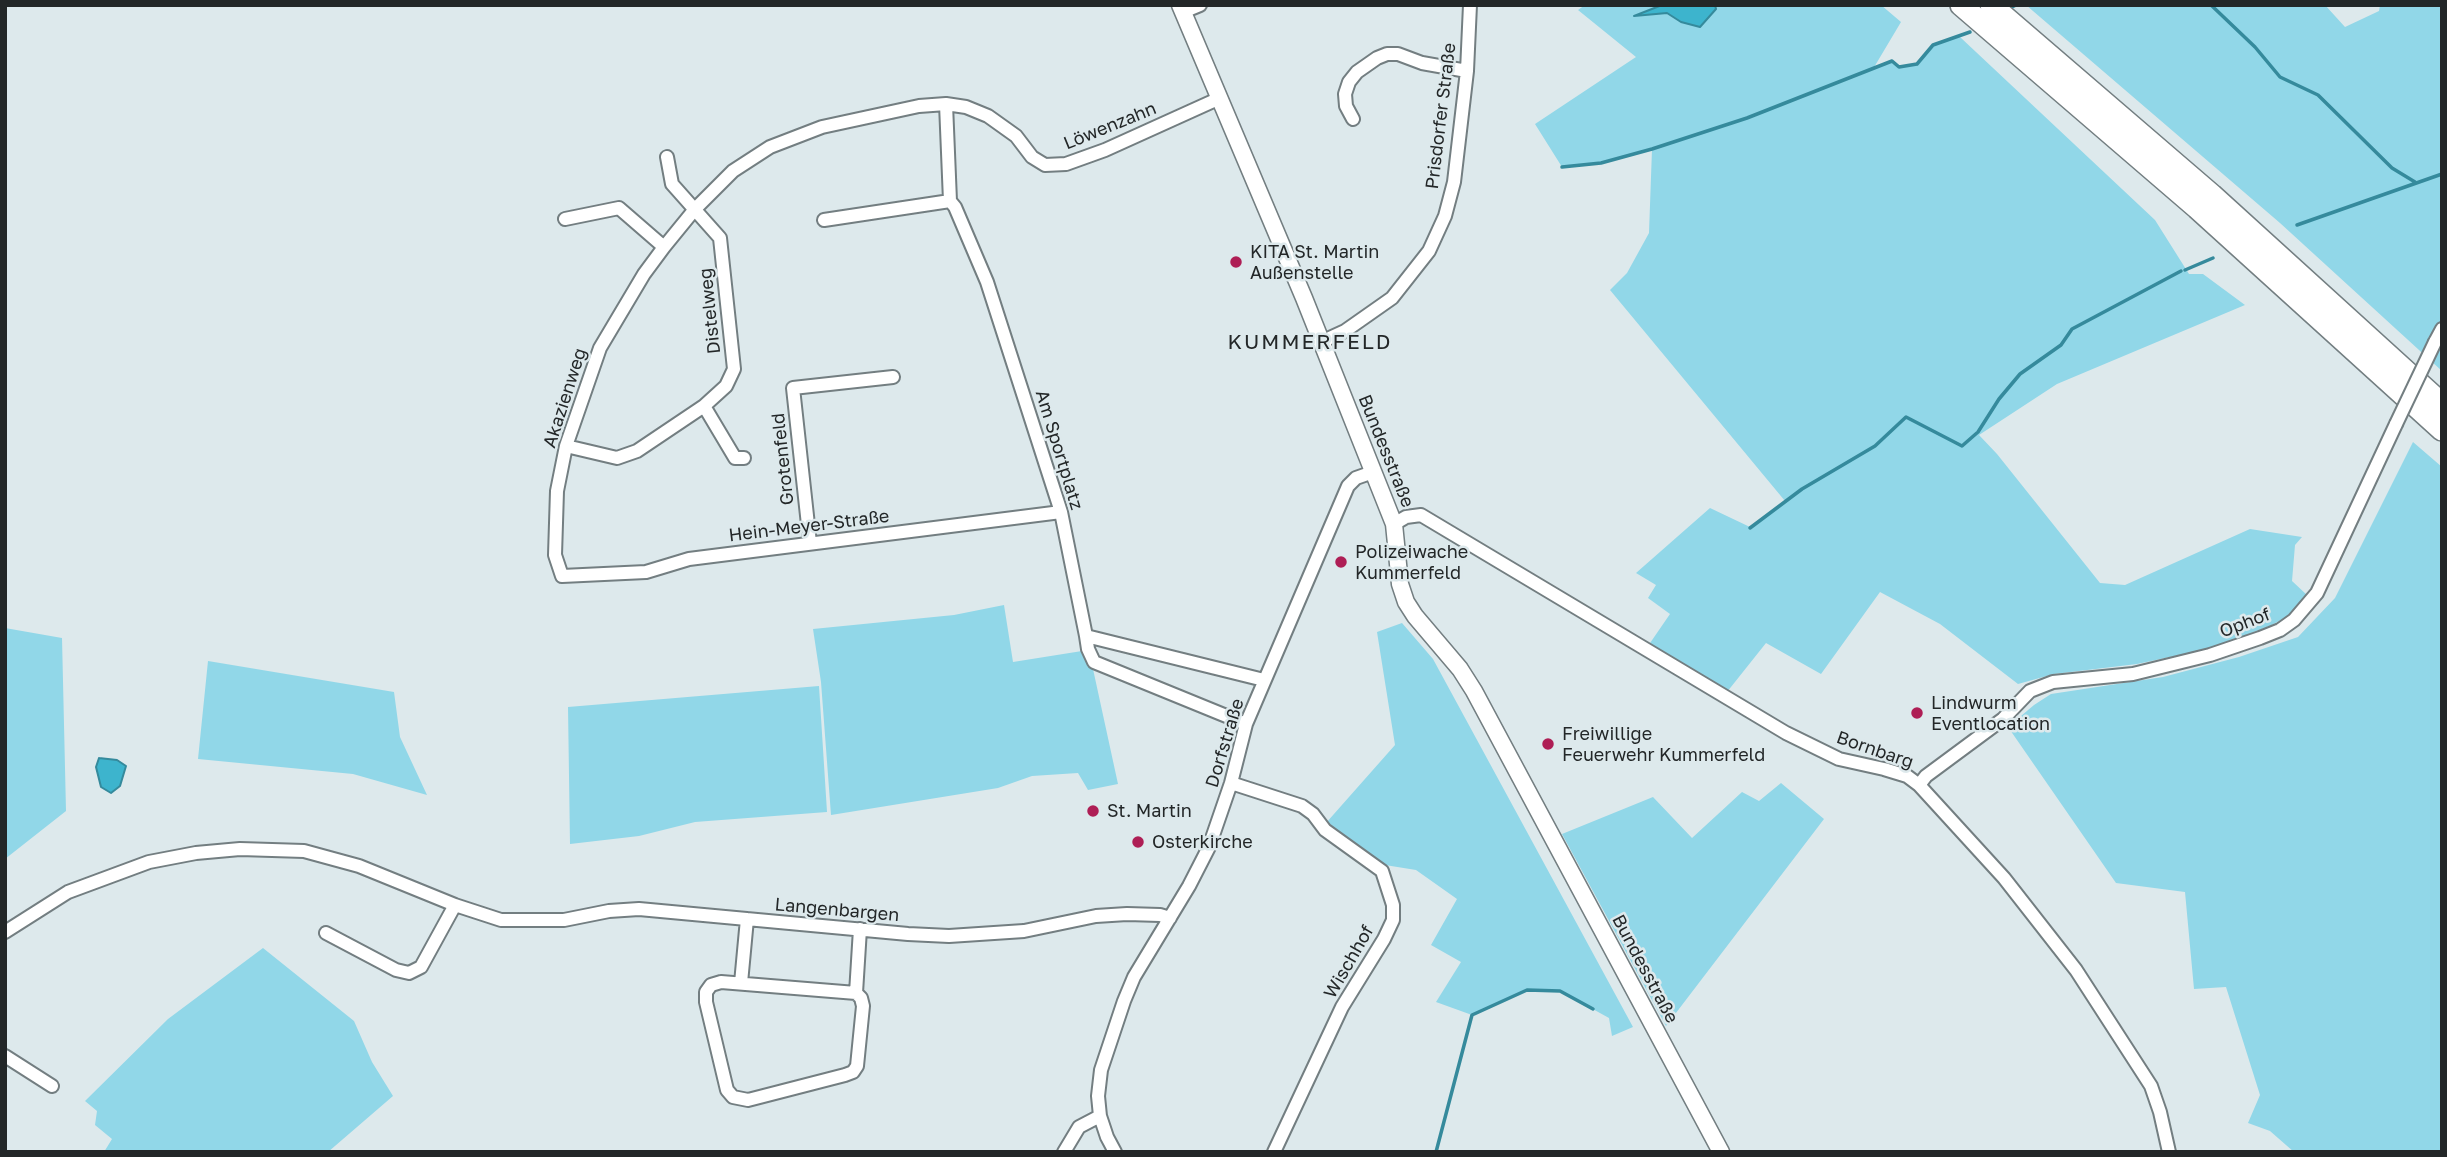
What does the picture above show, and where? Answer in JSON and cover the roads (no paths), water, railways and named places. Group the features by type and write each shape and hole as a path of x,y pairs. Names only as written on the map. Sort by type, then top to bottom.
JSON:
{"highway":[{"path":"1961,5 2197,208 2442,430"},
{"path":"1991,5 2212,195 2442,404"}],"street":[{"path":"1182,9 1200,5"},
{"name":"Prisdorfer Straße","path":"1321,342 1345,331 1392,298 1429,251 1445,216 1454,182 1470,5"},
{"name":"Bundesstraße","path":"1182,9 1394,524 1400,584 1406,601 1415,617 1460,669 1474,691 1721,1152"},
{"path":"1353,119 1346,106 1345,94 1349,82 1357,72 1377,58 1398,54 1422,63 1466,71"},
{"name":"Löwenzahn","path":"946,104 966,107 988,116 1016,136 1032,157 1045,165 1066,164 1105,150 1220,98"},
{"name":"Am Sportplatz","path":"946,104 950,201 987,282 1061,512 1088,649 1094,662 1246,724"},
{"name":"Akazienweg","path":"562,576 555,555 557,491 566,446 600,348 644,274 664,247 695,209 733,171 770,147 822,127 919,106 946,104"},
{"name":"Distelweg","path":"566,446 617,458 637,451 704,406 726,386 734,369 720,238 672,184 667,157"},
{"path":"824,220 950,201"},
{"path":"565,219 619,208 664,247"},
{"name":"Ophof","path":"1919,785 1926,776 2003,719 2030,691 2053,682 2133,674 2210,655 2280,630 2294,620 2317,593 2442,329"},
{"name":"Grotenfeld","path":"810,543 793,388 893,377"},
{"path":"704,406 734,459"},
{"name":"Dorfstraße","path":"1115,1152 1100,1116 1098,1096 1101,1070 1124,1000 1209,847 1231,783 1246,724 1348,486 1356,478 1373,472"},
{"name":"Hein-Meyer-Straße","path":"562,576 646,572 689,559 1061,512"},
{"name":"Bornbarg","path":"1394,524 1406,517 1421,515 1786,733 1839,759 1907,776 1919,785 2004,878 2076,970 2151,1086 2169,1152"},
{"path":"1086,636 1264,680"},
{"name":"Wischhof","path":"1231,783 1302,806 1313,814 1325,830 1382,870 1393,905 1393,920 1384,939 1342,1007 1274,1152"},
{"name":"Langenbargen","path":"5,932 68,892 149,862 196,853 240,849 304,851 359,866 455,905 501,920 564,919 639,909 922,935 983,935 1024,931 1096,916 1127,914 1170,918"},
{"path":"326,933 396,970 410,973 421,967 455,905"},
{"path":"741,983 747,919"},
{"path":"856,993 860,929"},
{"path":"721,982 741,983 856,993 862,998 863,1006 860,1058 853,1072 748,1100 733,1097 727,1090 706,992 711,985 721,982"},
{"path":"5,1056 52,1086"},
{"path":"1064,1152 1079,1128 1100,1116"}],"waterway":[{"path":"2012,7 2016,5"},
{"path":"2211,5 2255,47 2280,77 2318,95 2392,168 2415,182"},
{"path":"1562,167 1601,163 1652,149 1747,118 1892,61 1899,67 1917,64 1933,45 1970,32"},
{"path":"2297,225 2442,174"},
{"path":"2185,270 2213,258"},
{"path":"1750,528 1802,489 1875,446 1906,417 1962,446 1978,432 1999,399 2020,374 2061,345 2072,329 2181,271"},
{"path":"1436,1152 1472,1015 1527,990 1560,991 1593,1009"}],"place":[{"name":"KITA St. Martin Außenstelle","path":"1236,262"},
{"name":"Polizeiwache Kummerfeld","path":"1341,562"},
{"name":"Lindwurm Eventlocation","path":"1917,713"},
{"name":"Freiwillige Feuerwehr Kummerfeld","path":"1548,744"},
{"name":"St. Martin","path":"1093,811"},
{"name":"Osterkirche","path":"1138,842"}],"district":[{"name":"KUMMERFELD","path":"1310,342"}]}
